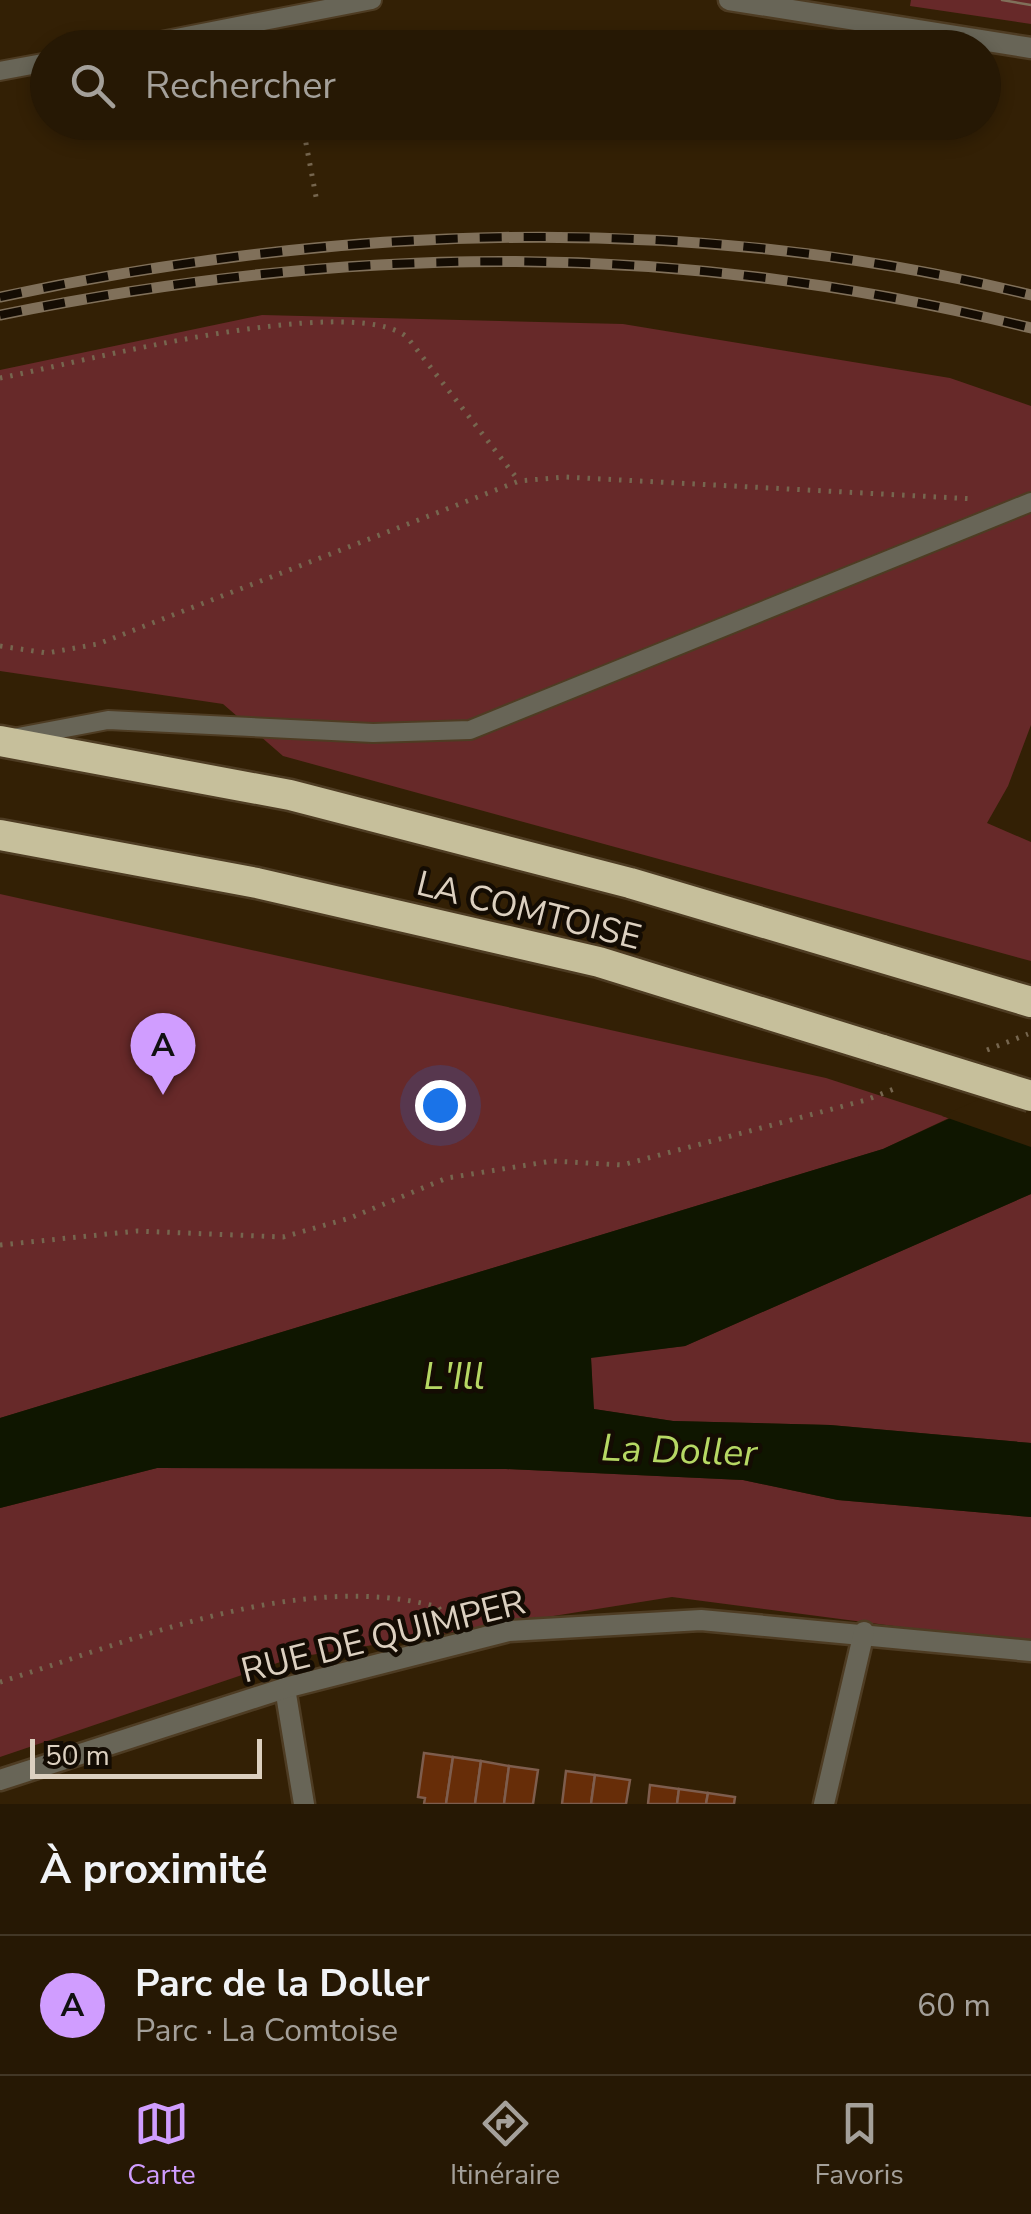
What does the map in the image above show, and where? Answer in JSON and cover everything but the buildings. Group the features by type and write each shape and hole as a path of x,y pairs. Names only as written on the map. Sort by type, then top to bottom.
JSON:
{"highway":[{"name":"LA COMTOISE","path":"0,740 309,800 630,883 1017,998"},
{"name":"LA COMTOISE","path":"0,835 257,883 599,962 1031,1096"}],"street":[{"path":"729,0 918,30"},
{"path":"1001,43 1031,48"},
{"name":"RUE DE QUIMPER","path":"0,1780 285,1688 510,1631 701,1620 864,1632 1031,1651"},
{"path":"824,1804 864,1632"},
{"path":"285,1688 304,1804"}],"lane":[{"path":"218,30 372,0"},
{"path":"0,71 30,65"},
{"path":"0,740 108,720 373,733 470,730 1031,502"}],"path":[{"path":"305,140 317,202"},
{"path":"0,378 264,325 388,324 407,337 519,481"},
{"path":"0,646 47,653 98,644 519,481 564,478 969,495 999,513"},
{"path":"976,1055 1031,1033"},
{"path":"0,1244 137,1230 283,1237 350,1218 447,1178 552,1160 622,1165 866,1100 902,1085"},
{"path":"0,1682 200,1620 328,1596 396,1596 438,1607 461,1643"}],"shaded area":[{"path":"911,0 1031,0 1031,24 910,6"},
{"path":"262,315 623,324 950,378 1031,406 1031,725 1008,786 987,823 1031,842 1031,961 283,756 223,704 0,671 0,370"},
{"path":"0,894 826,1078 949,1118 883,1149 0,1418"},
{"path":"1031,1194 1031,1443 830,1425 673,1421 593,1409 591,1357 685,1346"},
{"path":"157,1468 506,1469 743,1480 838,1500 1031,1517 1031,1644 672,1597 292,1658 0,1757 0,1508"}],"water":[{"name":"L'Ill","path":"1031,1081 1031,1194 685,1346 591,1358 594,1409 673,1421 830,1425 1031,1443 1031,1517 838,1500 743,1480 506,1469 157,1468 0,1508 0,1418 883,1149"}],"pier":[{"path":"1031,1076 1031,1147 942,1116"}],"tram line":[{"path":"1002,0 1031,5"}],"railway":[{"path":"0,297 257,254 386,242 516,237 645,239 774,250 903,268 1031,295"},
{"path":"0,315 132,291 261,274 389,264 516,262 643,266 771,279 900,299 1031,328"}],"place":[{"name":"Parc de la Doller","path":"163,1095"}],"water label":[{"name":"La Doller","path":"679,1450"}]}
